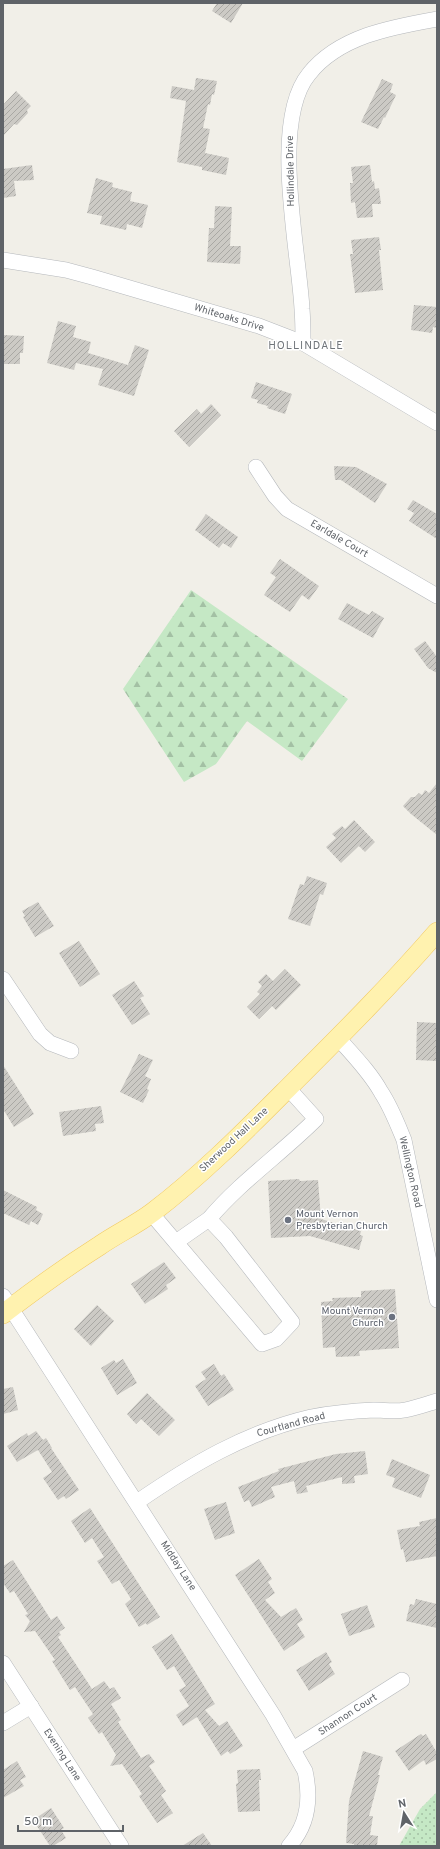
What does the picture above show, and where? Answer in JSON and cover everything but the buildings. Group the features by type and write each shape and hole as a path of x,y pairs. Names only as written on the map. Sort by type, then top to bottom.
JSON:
{"main road":[{"name":"Sherwood Hall Lane","path":"6,1306 151,1213 175,1194 238,1138 338,1038 396,979 437,932"}],"street":[{"name":"Hollindale Drive","path":"303,343 302,310 294,236 289,154 296,97 309,74 323,60 338,50 376,32 437,19"},
{"name":"Whiteoaks Drive","path":"3,260 59,269 92,277 260,326 303,343 437,422"},
{"name":"Earldale Court","path":"256,467 275,496 287,509 437,596"},
{"path":"3,979 40,1034 50,1043 71,1051"},
{"name":"Wellington Road","path":"338,1038 368,1073 381,1091 394,1115 404,1140 437,1300"},
{"path":"176,1242 209,1219 220,1206 291,1144 316,1119 288,1088"},
{"path":"151,1213 262,1344 276,1339 292,1322 226,1237 209,1219"},
{"name":"Midday Lane","path":"6,1306 137,1502 293,1749 305,1771 308,1798 305,1817 301,1828 289,1846"},
{"name":"Courtland Road","path":"137,1502 216,1452 245,1438 272,1428 338,1413 374,1410 404,1410 437,1401"},
{"name":"Evening Lane","path":"3,1663 121,1846"},
{"name":"Shannon Court","path":"293,1749 402,1680"},
{"path":"3,1723 30,1706"}],"green space":[{"path":"191,590 348,699 302,761 247,721 216,764 184,782 123,689"},
{"path":"437,1792 437,1846 399,1846 420,1809"}],"place":[{"name":"Mount Vernon Presbyterian Church","path":"288,1220"},
{"name":"Mount Vernon Church","path":"392,1317"}],"district":[{"name":"HOLLINDALE","path":"306,346"}]}
